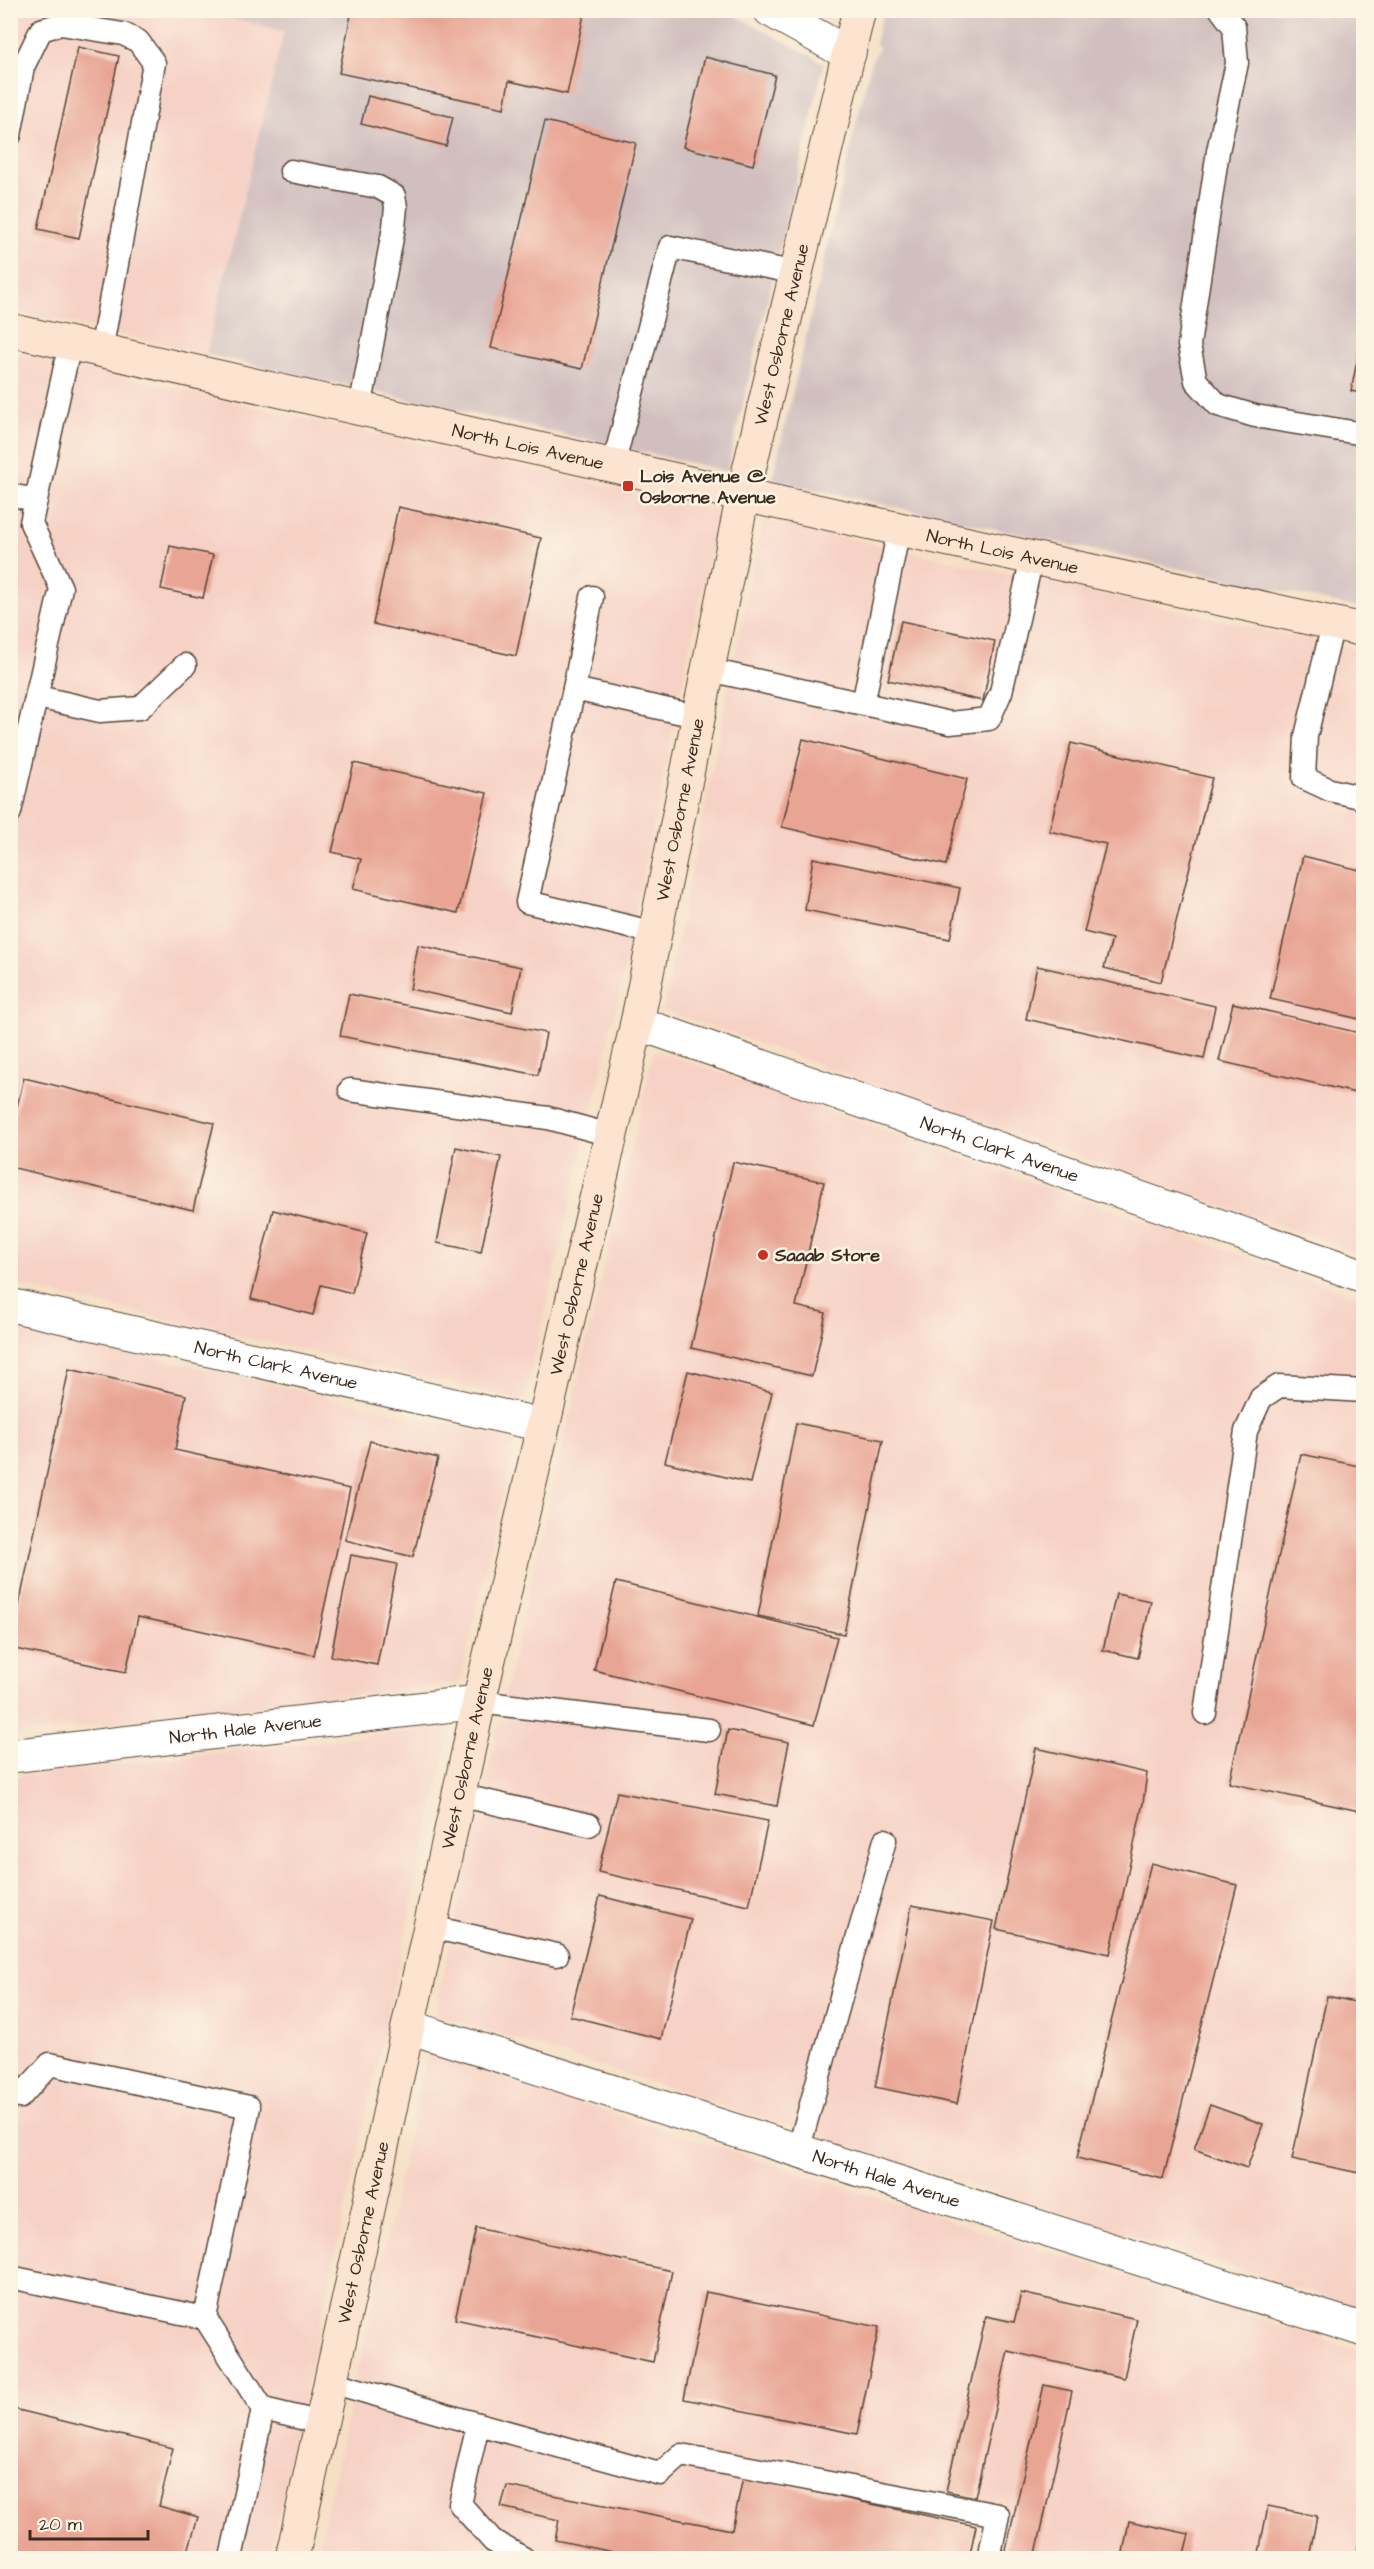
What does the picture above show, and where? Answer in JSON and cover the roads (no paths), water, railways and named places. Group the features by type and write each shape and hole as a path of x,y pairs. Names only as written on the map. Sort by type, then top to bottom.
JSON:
{"street":[{"path":"770,10 849,54"},
{"name":"West Osborne Avenue","path":"292,2559 479,1702 637,1023 743,495 859,10"},
{"name":"North Lois Avenue","path":"10,330 743,495 1348,627"},
{"name":"North Clark Avenue","path":"637,1023 1364,1276"},
{"name":"North Clark Avenue","path":"10,1305 542,1425"},
{"name":"North Hale Avenue","path":"10,1756 479,1702"},
{"name":"North Hale Avenue","path":"409,2027 1364,2330"}],"lane":[{"path":"1221,10 1234,27 1237,63 1218,151 1189,345 1196,381 1218,405 1264,418 1364,434"},
{"path":"10,135 23,67 41,30 61,24 123,34 138,41 154,63 101,351"},
{"path":"291,171 378,187 394,196 396,207 394,226 360,409"},
{"path":"613,466 670,246 797,273"},
{"path":"10,812 61,588 31,523 70,344"},
{"path":"10,495 36,500"},
{"path":"863,704 898,529"},
{"path":"709,670 950,723 989,719 1001,692 1032,558"},
{"path":"592,597 527,902 655,933"},
{"path":"1348,627 1306,736 1304,778 1330,790 1364,798"},
{"path":"38,697 100,711 140,708 185,665"},
{"path":"574,689 700,717"},
{"path":"350,1090 510,1111 548,1118 610,1135"},
{"path":"1205,1713 1246,1431 1261,1398 1279,1386 1364,1391"},
{"path":"479,1702 709,1730"},
{"path":"459,1795 589,1825"},
{"path":"798,2151 885,1840"},
{"path":"431,1927 557,1955"},
{"path":"10,2095 20,2097 50,2064 249,2107 205,2318 263,2409 322,2423"},
{"path":"10,2277 205,2318"},
{"path":"331,2382 660,2474 681,2455 998,2515 989,2559"},
{"path":"231,2559 263,2409"},
{"path":"477,2424 460,2504 493,2541 524,2559"}],"place":[{"name":"Lois Avenue @ Osborne Avenue","path":"628,486"},
{"name":"Saaab Store","path":"763,1255"}]}
